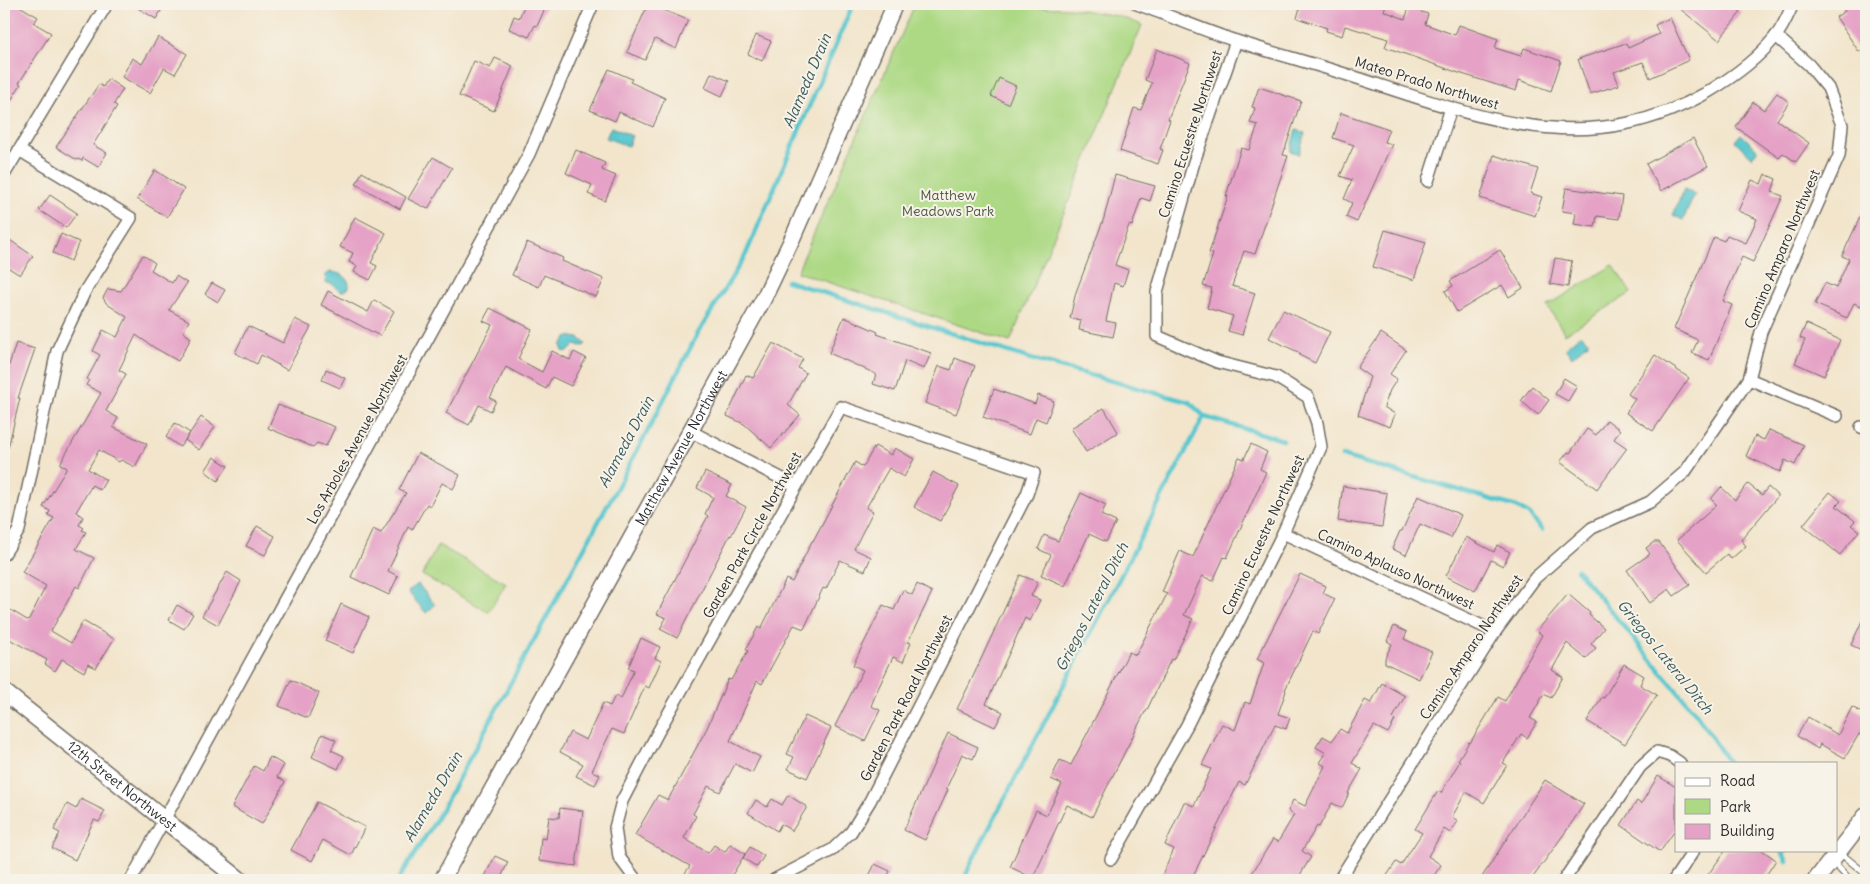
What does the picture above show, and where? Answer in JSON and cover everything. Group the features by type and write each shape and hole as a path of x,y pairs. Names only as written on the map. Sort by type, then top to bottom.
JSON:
{"main road":[{"name":"12th Street Northwest","path":"4,692 240,880"},
{"path":"1816,880 1836,857 1866,816"}],"street":[{"path":"4,175 107,4"},
{"name":"Los Arboles Avenue Northwest","path":"131,880 530,154 593,4"},
{"name":"Matthew Avenue Northwest","path":"442,880 779,267 895,4"},
{"name":"Mateo Prado Northwest","path":"1137,4 1236,41 1469,114 1536,128 1592,130 1640,121 1691,102 1727,81 1758,56 1776,36 1793,4"},
{"name":"Camino Amparo Northwest","path":"1340,880 1495,632 1535,578 1592,528 1650,502 1685,472 1750,379 1762,332 1839,156 1842,125 1828,88 1809,65 1776,36"},
{"name":"Camino Ecuestre Northwest","path":"1111,859 1187,724 1283,533 1321,448 1317,423 1308,397 1276,377 1217,362 1157,336 1157,292 1194,162 1236,41"},
{"path":"1428,181 1451,108"},
{"path":"4,554 19,530 57,351 84,291 131,218 19,150"},
{"path":"1750,379 1837,416"},
{"name":"Garden Park Circle Northwest","path":"636,880 619,857 615,828 622,801 658,732 842,407 1034,473 1027,494"},
{"path":"690,431 796,486"},
{"name":"Garden Park Road Northwest","path":"774,880 832,850 851,832 870,802 1027,494"},
{"name":"Camino Aplauso Northwest","path":"1283,533 1495,632"},
{"path":"1564,880 1640,767 1657,752 1670,756 1679,762"},
{"path":"1674,880 1693,852"}],"lane":[{"path":"1836,857 1866,874"},
{"path":"1836,857 1850,880"}],"green space":[{"name":"Matthew Meadows Park","path":"915,4 1006,4 1070,8 1118,16 1142,25 1010,342 797,272"},
{"path":"1613,265 1631,293 1565,334 1547,306"},
{"path":"438,545 506,583 489,612 422,575"}],"water":[{"path":"611,127 632,136 628,146 606,138"},
{"path":"1296,130 1305,133 1299,154 1290,151"},
{"path":"1741,134 1758,150 1752,157 1735,141"},
{"path":"1684,189 1695,194 1683,220 1673,215"},
{"path":"330,272 341,274 346,278 349,288 345,291 340,291 332,284 326,283 325,276"},
{"path":"1581,334 1589,342 1572,357 1565,348"},
{"path":"568,336 579,338 586,344 583,346 575,345 568,352 563,351 561,345"},
{"path":"418,584 435,605 426,613 408,592"}],"building":[{"path":"9,4 16,4 38,17 34,23 51,33 19,83 21,84 4,112 4,12"},
{"path":"131,4 165,4 156,19"},
{"path":"525,4 547,4 537,26 535,25 529,37 509,29 514,16 519,18"},
{"path":"648,4 688,20 676,49 655,39 645,60 627,52"},
{"path":"1301,4 1386,4 1384,11 1405,19 1409,8 1428,14 1425,24 1455,35 1459,25 1498,39 1495,48 1521,56 1524,48 1561,61 1551,91 1519,80 1516,91 1385,47 1388,39 1345,26 1342,36 1326,31 1327,28 1297,18"},
{"path":"1674,4 1730,4 1741,12 1719,40"},
{"path":"1840,4 1866,4 1866,47 1859,52 1836,17 1845,11"},
{"path":"1670,18 1689,60 1650,78 1643,62 1614,72 1619,85 1590,94 1578,59 1626,43 1628,48 1659,34 1655,25"},
{"path":"756,35 771,41 762,61 748,54"},
{"path":"158,37 187,54 175,74 164,68 150,93 122,77 132,58 142,64"},
{"path":"1157,49 1190,63 1168,119 1170,120 1160,149 1163,150 1158,164 1120,151 1134,108 1141,110 1152,83 1145,80"},
{"path":"495,58 513,66 494,111 459,96 474,61 490,68"},
{"path":"609,69 632,79 630,82 665,98 653,127 619,112 615,121 590,110"},
{"path":"711,73 729,81 722,96 705,88"},
{"path":"999,78 1016,86 1008,104 991,96"},
{"path":"108,79 123,89 114,104 117,106 93,145 107,153 98,167 83,158 82,161 77,160 56,147 99,84 103,87"},
{"path":"1259,87 1301,101 1283,155 1288,156 1255,254 1244,251 1232,286 1255,293 1242,335 1228,331 1233,316 1207,308 1212,288 1203,286 1213,254 1209,253 1228,196 1226,196 1241,148 1249,150 1258,125 1250,123 1255,108 1252,107"},
{"path":"1777,93 1789,102 1777,120 1809,143 1796,162 1783,153 1779,158 1736,127 1753,102 1764,110"},
{"path":"1341,113 1389,129 1384,142 1392,144 1357,222 1346,217 1352,203 1344,199 1352,180 1340,176 1354,145 1333,138"},
{"path":"1693,138 1708,166 1661,191 1646,164"},
{"path":"576,150 605,163 602,170 616,176 605,201 588,194 592,185 566,173"},
{"path":"1494,155 1538,169 1530,193 1542,197 1535,216 1480,198"},
{"path":"433,157 452,168 428,209 408,199"},
{"path":"155,170 184,189 167,217 137,199"},
{"path":"362,172 406,197 400,209 356,184"},
{"path":"1765,174 1776,179 1772,192 1783,196 1753,262 1742,257 1723,301 1732,305 1709,360 1692,353 1698,340 1674,329 1714,237 1724,241 1727,235 1746,243 1757,219 1738,211 1752,180 1761,184"},
{"path":"1115,175 1155,186 1150,201 1141,198 1132,226 1129,225 1115,265 1128,270 1123,286 1114,283 1106,321 1116,323 1113,337 1079,330 1081,320 1070,318 1076,292 1104,218"},
{"path":"1566,188 1622,196 1619,219 1597,216 1595,227 1574,224 1576,213 1562,211"},
{"path":"50,195 77,213 66,228 39,210"},
{"path":"1866,204 1866,295 1861,306 1854,303 1847,318 1815,304 1825,283 1836,288 1849,259 1842,256"},
{"path":"355,217 386,233 371,263 377,266 370,280 354,272 357,266 349,262 353,253 340,247"},
{"path":"1385,230 1426,242 1414,280 1373,267"},
{"path":"61,234 79,242 71,261 53,253"},
{"path":"4,236 33,256 20,275 4,265"},
{"path":"527,242 563,258 562,261 604,279 596,297 544,275 539,287 512,275"},
{"path":"1500,250 1523,288 1509,297 1502,285 1457,312 1445,291 1453,286 1450,281"},
{"path":"143,255 155,263 151,270 172,283 176,276 187,283 169,310 189,321 183,332 191,338 178,361 136,335 119,370 126,374 106,411 118,418 113,427 147,444 135,467 121,460 119,462 99,450 88,469 106,480 100,490 92,485 76,512 83,517 79,525 86,532 76,549 94,558 79,588 76,586 51,631 71,643 83,621 114,639 96,668 88,664 84,672 62,659 55,671 45,664 47,660 4,636 4,606 27,620 46,586 22,572 54,518 48,515 50,511 43,507 67,468 60,464 101,393 86,385 89,380 87,379 100,355 93,351 103,330 117,337 127,317 107,304 103,298 108,289 121,291"},
{"path":"1555,258 1572,261 1568,287 1550,284"},
{"path":"212,283 225,290 218,302 205,294"},
{"path":"328,291 368,312 374,300 394,311 380,336 321,305"},
{"path":"490,308 532,329 518,359 542,372 552,351 570,360 574,352 586,358 571,386 552,377 546,389 506,367 490,398 496,401 491,411 479,405 469,425 446,413 492,325 483,321"},
{"path":"1283,310 1330,332 1315,363 1299,355 1300,353 1269,338"},
{"path":"844,317 878,332 877,334 931,353 924,369 905,361 895,391 873,384 876,374 829,353"},
{"path":"295,319 311,327 287,370 261,355 257,364 235,353 248,326 283,343"},
{"path":"1806,324 1840,340 1824,376 1795,363 1805,340 1800,338"},
{"path":"1381,333 1406,350 1390,374 1397,379 1390,390 1384,407 1395,414 1390,427 1358,415 1370,377 1357,368"},
{"path":"16,343 35,349 18,398 20,398 8,448 4,447 4,381"},
{"path":"773,343 803,359 798,368 806,373 788,405 800,415 771,448 744,424 727,416 746,375 753,378"},
{"path":"1655,355 1689,378 1653,431 1626,413 1635,399 1628,394"},
{"path":"955,358 975,366 956,414 925,403 939,366 951,370"},
{"path":"326,369 345,378 340,388 322,380"},
{"path":"1564,378 1577,386 1568,401 1555,394"},
{"path":"1532,386 1549,400 1538,415 1521,401"},
{"path":"994,389 1035,404 1038,395 1054,401 1046,422 1036,418 1030,434 983,417"},
{"path":"278,405 335,427 326,446 317,443 313,447 268,428"},
{"path":"1104,408 1118,432 1086,452 1071,428"},
{"path":"201,417 215,427 199,450 185,440"},
{"path":"1607,420 1620,430 1614,439 1627,448 1597,489 1560,462 1568,452 1570,453 1587,429 1596,435"},
{"path":"175,423 190,433 180,447 166,437"},
{"path":"1769,430 1804,445 1795,465 1785,460 1780,472 1746,456 1755,436 1764,440"},
{"path":"1251,444 1267,452 1260,469 1266,472 1227,558 1224,557 1213,581 1202,576 1184,615 1193,619 1092,817 1067,805 1033,878 1010,867 1036,810 1047,815 1062,784 1051,779 1060,760 1071,765 1129,652 1136,655 1167,594 1162,592 1180,551 1193,557 1239,457 1244,459"},
{"path":"875,446 891,455 895,448 914,459 904,477 889,468 866,508 873,511 854,549 871,557 865,571 840,560 826,589 823,588 804,629 794,625 762,684 757,681 730,741 760,757 752,773 735,764 720,792 708,786 693,814 696,816 684,838 708,853 714,845 725,852 730,844 745,854 729,880 690,880 683,876 690,866 635,835 658,795 668,800 707,728 728,679 731,680 748,651 746,649 758,627 761,629 786,579 792,582 855,462 863,467"},
{"path":"418,453 460,475 453,489 442,483 430,506 427,504 412,530 408,527 388,571 398,576 389,595 351,577 373,529 381,533 406,493 399,490"},
{"path":"214,457 228,466 218,481 205,471"},
{"path":"705,472 732,485 726,496 746,507 677,638 660,629 666,618 657,614 708,516 705,514 713,497 697,488"},
{"path":"933,472 959,486 940,521 914,507"},
{"path":"1748,484 1762,495 1768,487 1778,496 1741,540 1746,546 1731,559 1727,554 1706,572 1677,540 1717,505 1711,499 1721,487 1735,500"},
{"path":"1343,486 1387,493 1382,527 1338,521"},
{"path":"1830,492 1841,501 1836,506 1855,521 1851,525 1859,531 1840,555 1803,525"},
{"path":"1081,493 1106,505 1101,515 1116,522 1106,542 1089,534 1065,586 1041,575 1051,555 1038,549 1044,535 1058,541"},
{"path":"1418,496 1461,515 1451,538 1420,524 1406,555 1392,549"},
{"path":"257,526 275,536 265,555 246,546"},
{"path":"1466,537 1494,552 1497,545 1510,552 1503,566 1491,560 1475,591 1446,576"},
{"path":"1654,542 1659,542 1690,585 1674,596 1669,589 1650,603 1627,570 1650,554 1646,548"},
{"path":"227,572 241,581 218,625 202,616"},
{"path":"1300,574 1326,586 1323,593 1335,599 1318,634 1313,631 1285,690 1278,714 1290,718 1286,729 1275,725 1245,785 1239,782 1191,880 1160,880 1174,849 1165,845 1184,802 1194,806 1211,769 1202,765 1222,724 1235,730 1245,702 1250,704 1264,663 1257,659"},
{"path":"1020,575 1038,582 1031,596 1040,600 1030,621 1025,618 986,704 1003,712 995,727 957,709"},
{"path":"917,584 932,592 908,642 911,643 903,662 893,657 877,691 871,706 880,710 865,741 835,726 863,670 853,665 883,605 894,610 903,590 912,595"},
{"path":"1568,594 1604,628 1591,644 1596,648 1586,659 1567,643 1552,670 1563,677 1551,698 1544,694 1530,718 1537,722 1527,738 1521,734 1503,763 1507,765 1484,803 1466,792 1452,817 1458,821 1450,833 1444,829 1428,856 1441,865 1431,880 1384,880 1396,862 1401,865 1422,833 1415,829 1438,791 1441,793 1460,761 1458,760 1498,697 1505,701 1542,635 1537,631"},
{"path":"341,604 369,617 353,653 325,641"},
{"path":"177,605 193,614 184,629 169,620"},
{"path":"1866,612 1866,652 1851,645"},
{"path":"1394,626 1407,632 1404,639 1432,652 1419,679 1385,663 1385,658 1392,644 1387,641"},
{"path":"641,638 660,647 655,658 661,661 649,688 645,686 624,734 612,729 592,771 600,775 595,785 576,776 583,764 560,752 570,732 586,740 603,703 610,706 615,696 621,699 634,670 628,668"},
{"path":"1624,664 1644,676 1640,685 1657,695 1625,744 1587,721 1602,697 1604,698"},
{"path":"291,680 319,693 308,718 279,706"},
{"path":"1382,683 1405,696 1393,718 1395,720 1388,733 1374,726 1352,763 1362,769 1348,793 1342,808 1332,803 1319,827 1317,826 1302,851 1311,857 1297,880 1248,880 1273,839 1278,842 1294,815 1288,811 1293,800 1305,806 1325,766 1320,763 1326,753 1316,747 1323,736 1332,741 1340,729 1347,733 1365,700 1371,703"},
{"path":"1852,707 1866,715 1866,738 1859,734 1845,758 1820,744 1818,749 1797,736 1808,717 1838,735"},
{"path":"805,716 831,728 807,778 788,769 794,757 787,754"},
{"path":"948,733 978,747 973,759 962,754 925,840 904,830"},
{"path":"322,734 336,740 331,750 344,756 338,769 312,757"},
{"path":"270,757 284,765 277,777 285,782 262,824 232,807 254,766 263,771"},
{"path":"1658,776 1675,786 1675,830 1660,852 1621,825 1637,801 1641,804"},
{"path":"1545,780 1584,804 1531,880 1480,880"},
{"path":"788,795 807,807 792,831 781,824 777,831 748,813 756,800 767,807 772,799 782,805"},
{"path":"81,799 105,811 99,822 94,820 75,860 52,848 60,833 54,830 67,804 76,809"},
{"path":"317,802 365,827 351,855 323,840 312,861 291,850"},
{"path":"560,808 583,811 576,866 539,861 541,838 546,839 549,817 559,818"},
{"path":"750,847 764,856 757,867 743,858"},
{"path":"1725,852 1765,852 1776,860 1763,880 1704,880"},
{"path":"495,856 508,862 500,880 483,880"},
{"path":"875,864 890,871 886,880 867,880"}],"waterway":[{"name":"Alameda Drain","path":"398,880 436,820 643,440 697,335 746,254 853,4"},
{"path":"787,281 1031,359 1189,402 1205,417"},
{"name":"Griegos Lateral Ditch","path":"964,880 971,863 1202,420 1205,417 1283,440"},
{"name":"Griegos Lateral Ditch","path":"1342,456 1517,507 1530,515 1542,530"},
{"name":"Griegos Lateral Ditch","path":"1577,570 1697,715 1728,762"},
{"name":"Griegos Lateral Ditch","path":"1782,852 1787,861"}]}
